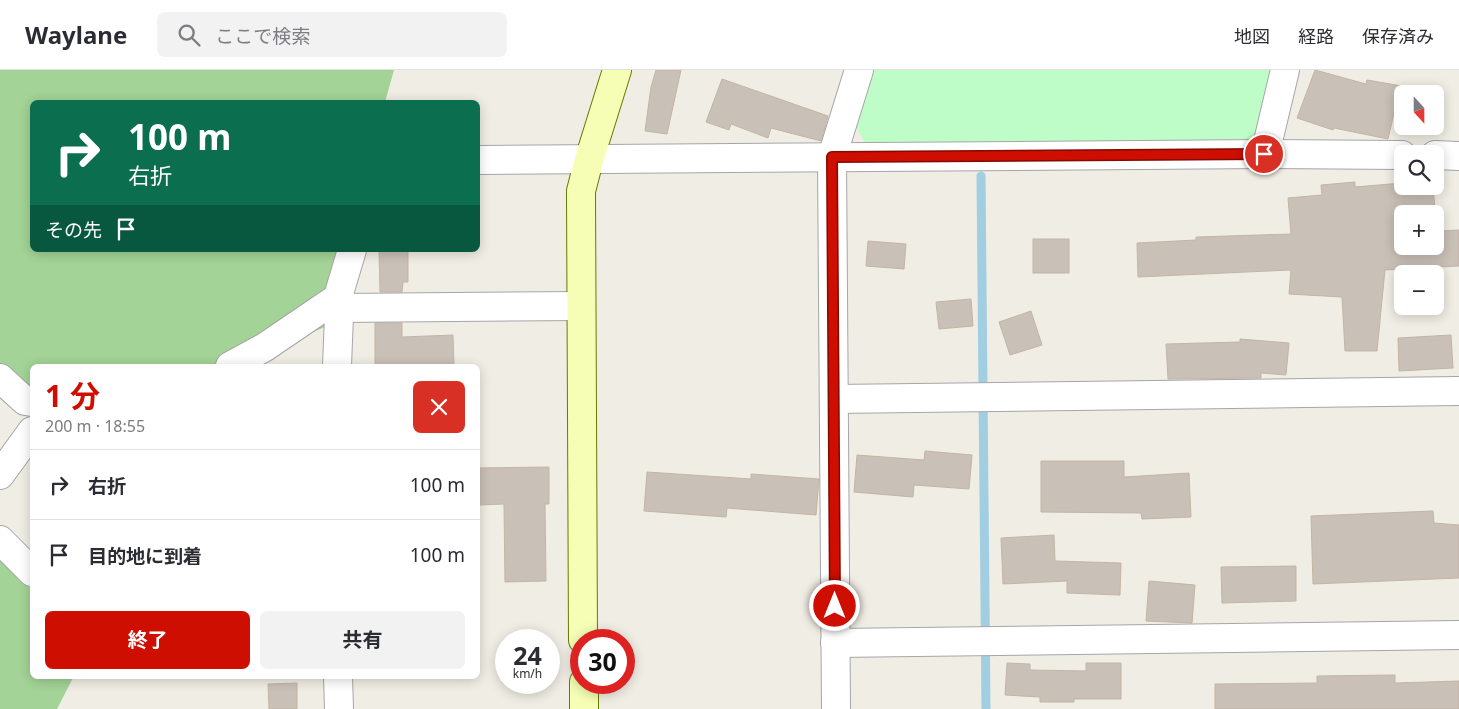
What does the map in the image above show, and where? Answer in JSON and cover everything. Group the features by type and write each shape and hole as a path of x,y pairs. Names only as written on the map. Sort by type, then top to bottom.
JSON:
{"street":[{"path":"583,629 581,191 618,70"},
{"path":"836,709 832,157 859,70"},
{"path":"1264,154 1285,70"},
{"path":"480,160 1264,154 1394,155"},
{"path":"1444,155 1459,156"},
{"path":"338,364 340,290 351,252"},
{"path":"234,364 265,348 340,302 581,306"},
{"path":"0,378 25,401 30,402"},
{"path":"834,399 1459,391"},
{"path":"0,475 30,434"},
{"path":"0,540 30,570"},
{"path":"835,643 1459,636"},
{"path":"338,679 338,709"},
{"path":"584,694 584,709"}],"green space":[{"path":"0,70 394,70 386,100 30,100 30,252 345,252 325,327 237,364 30,364 30,392 0,388"},
{"path":"871,70 1276,70 1263,129 1242,147 867,147 854,123"},
{"path":"0,561 30,587 30,679 72,679 57,709 0,709"}],"building":[{"path":"656,70 681,70 667,134 645,131 651,87"},
{"path":"1315,70 1366,84 1367,80 1396,85 1394,85 1394,113 1388,139 1334,128 1333,130 1297,118"},
{"path":"722,79 828,116 821,141 771,128 768,138 731,124 729,130 706,122"},
{"path":"1355,182 1355,187 1394,184 1394,195 1434,195 1435,205 1394,205 1394,255 1444,255 1444,231 1459,230 1459,266 1394,265 1394,270 1385,270 1377,351 1345,351 1342,297 1289,294 1291,270 1138,277 1137,243 1196,240 1196,237 1291,234 1288,198 1322,195 1321,185"},
{"path":"1033,239 1069,239 1069,273 1033,273"},
{"path":"868,241 906,244 904,269 866,266"},
{"path":"379,252 408,252 408,282 403,282 402,292 380,292"},
{"path":"971,299 973,326 939,329 936,302"},
{"path":"1031,311 1042,345 1010,355 999,322"},
{"path":"375,323 402,323 402,337 453,335 454,364 375,364"},
{"path":"1451,335 1453,368 1399,371 1398,338"},
{"path":"1240,339 1289,343 1286,375 1261,373 1261,378 1168,379 1166,344 1240,342"},
{"path":"925,451 972,455 969,489 914,485 913,497 854,492 857,455 924,460"},
{"path":"1041,461 1124,461 1124,477 1189,473 1191,517 1142,519 1141,513 1041,512"},
{"path":"549,467 549,504 545,504 546,581 505,582 504,504 480,505 480,468"},
{"path":"647,472 751,479 751,474 819,479 816,515 727,508 726,517 644,511"},
{"path":"1433,511 1434,523 1459,525 1459,578 1313,584 1311,516"},
{"path":"1054,535 1055,561 1121,563 1120,595 1067,593 1067,581 1003,584 1001,538"},
{"path":"1296,566 1296,601 1222,603 1221,567"},
{"path":"1149,581 1195,585 1192,623 1146,621"},
{"path":"1007,663 1030,664 1030,670 1086,671 1086,663 1121,663 1121,699 1074,699 1074,702 1040,702 1040,697 1005,695"},
{"path":"1395,675 1395,683 1459,681 1459,709 1215,709 1215,684 1317,683 1317,676"},
{"path":"297,683 297,709 269,709 268,684"}],"waterway":[{"path":"981,176 986,709"}],"route":[{"path":"835,606 832,157 1264,154"}]}
